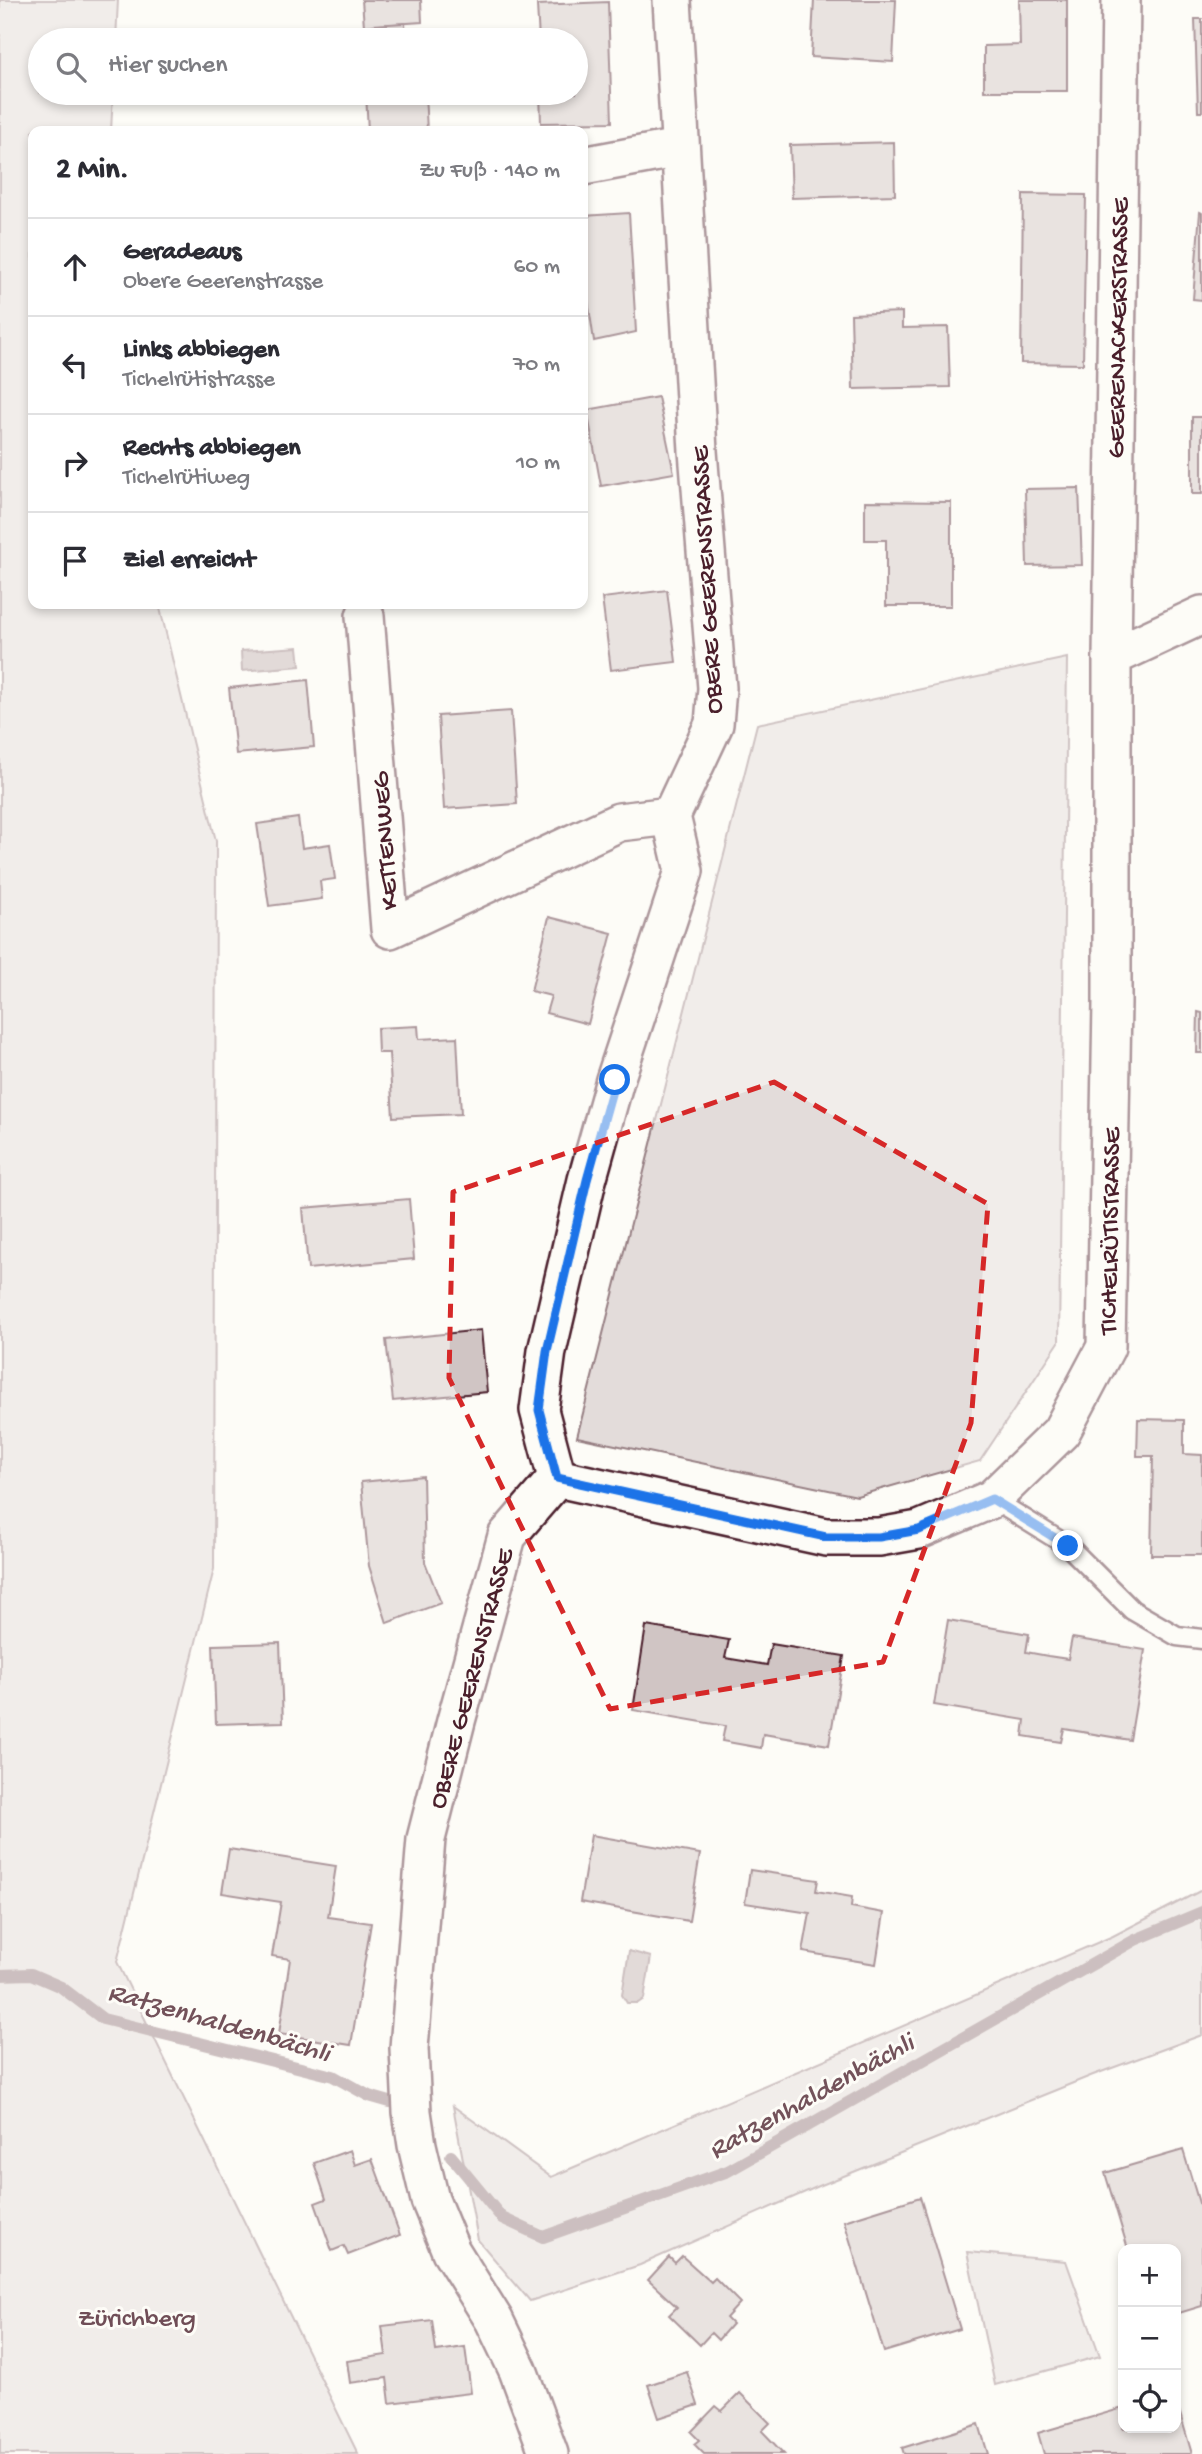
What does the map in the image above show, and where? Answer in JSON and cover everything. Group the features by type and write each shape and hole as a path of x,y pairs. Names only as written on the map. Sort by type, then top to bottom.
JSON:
{"street":[{"name":"OBERE GEERENSTRASSE","path":"671,816 714,724 717,688 698,451 672,0"},
{"name":"GEERENACKERSTRASSE","path":"1112,657 1121,0"},
{"path":"588,165 679,148"},
{"path":"1112,657 1202,615"},
{"name":"KETTENWEG","path":"365,616 390,929 619,822 671,816"},
{"name":"TICHELRÜTISTRASSE","path":"557,1478 826,1537 879,1537 919,1530 992,1499 1061,1432 1106,1347 1112,1002 1112,657"},
{"path":"557,1478 539,1410 547,1351 587,1180 615,1080 684,871 671,816"},
{"name":"OBERE GEERENSTRASSE","path":"549,2454 518,2370 494,2320 450,2251 430,2200 413,2123 409,2048 426,1839 452,1734 507,1536 557,1478"}],"lane":[{"path":"992,1499 1068,1546 1132,1610 1177,1636 1202,1639"}],"highlighted area":[{"path":"774,1082 988,1204 971,1423 883,1662 610,1709 449,1378 453,1192"}],"green space":[{"name":"Zürichberg","path":"0,0 118,0 117,28 28,28 28,105 112,105 111,126 28,126 28,609 160,609 216,841 214,1569 117,1962 358,2454 0,2454"},
{"path":"1067,658 1059,1342 980,1461 857,1496 577,1437 757,724"},
{"path":"1202,1890 1202,2035 1093,2075 819,2186 640,2265 530,2301 478,2240 453,2106 551,2177 1113,1936"},
{"path":"967,2252 1066,2261 1100,2356 995,2385"}],"shaded area":[{"path":"298,647 300,666 242,671 241,651"},
{"path":"629,1951 651,1957 644,1999 638,2003 627,2003 622,1995"}],"building":[{"path":"362,0 421,0 422,22 364,26"},
{"path":"814,0 896,0 893,62 811,57"},
{"path":"1019,0 1067,0 1067,91 984,91 984,46 1020,45"},
{"path":"608,2 612,122 541,123 540,105 588,105 588,28 538,28 537,5"},
{"path":"1195,19 1202,19 1202,112 1198,112"},
{"path":"405,23 405,28 373,28 373,25"},
{"path":"367,105 426,105 427,126 368,126"},
{"path":"894,142 895,195 792,198 790,145"},
{"path":"1023,194 1086,195 1083,364 1021,363"},
{"path":"1200,212 1202,213 1202,300 1193,299"},
{"path":"629,213 636,332 594,341 588,301 588,216"},
{"path":"902,312 902,328 948,327 950,387 853,389 851,314"},
{"path":"658,397 674,473 601,486 588,410"},
{"path":"1192,417 1202,417 1202,494 1192,494"},
{"path":"1079,488 1082,565 1027,566 1025,489"},
{"path":"865,501 951,502 951,606 886,606 886,540 865,540"},
{"path":"667,590 676,662 611,670 602,598"},
{"path":"308,680 314,747 236,754 229,688"},
{"path":"511,711 517,804 444,809 438,716"},
{"path":"298,818 302,848 330,844 335,879 320,881 322,899 269,906 257,824"},
{"path":"549,917 612,933 588,1024 546,1013 551,996 531,991"},
{"path":"1198,1012 1202,1013 1202,1053 1197,1053"},
{"path":"418,1026 419,1039 457,1037 461,1114 393,1117 389,1053 378,1053 377,1028"},
{"path":"409,1199 414,1259 308,1269 303,1208"},
{"path":"481,1330 487,1392 393,1401 386,1340"},
{"path":"1138,1419 1184,1420 1184,1454 1202,1455 1202,1555 1151,1555 1153,1456 1137,1456"},
{"path":"423,1476 425,1562 441,1603 387,1623 369,1566 361,1482"},
{"path":"948,1620 1029,1634 1026,1652 1048,1656 1068,1659 1072,1638 1145,1650 1130,1740 1064,1729 1061,1742 1023,1736 1025,1720 934,1705"},
{"path":"646,1626 729,1640 725,1658 767,1665 771,1644 844,1656 829,1745 763,1734 761,1748 722,1741 725,1726 633,1710"},
{"path":"280,1643 283,1722 216,1724 213,1645"},
{"path":"591,1835 700,1854 689,1921 580,1902"},
{"path":"229,1849 336,1866 328,1917 371,1923 351,2045 279,2034 290,1959 272,1956 281,1902 222,1893"},
{"path":"750,1870 818,1880 816,1891 852,1897 851,1907 884,1913 876,1964 803,1952 810,1913 745,1903"},
{"path":"350,2150 355,2165 372,2159 400,2235 348,2255 344,2246 332,2251 315,2203 326,2199 314,2163"},
{"path":"1183,2150 1202,2213 1202,2306 1181,2312 1181,2244 1126,2244 1105,2173"},
{"path":"920,2197 960,2329 884,2352 844,2221"},
{"path":"682,2256 711,2282 715,2278 740,2303 726,2318 732,2324 718,2340 711,2333 700,2345 669,2315 677,2307 648,2280 669,2257 675,2263"},
{"path":"432,2320 436,2351 465,2347 471,2393 390,2403 387,2378 350,2383 347,2361 386,2355 382,2326"},
{"path":"687,2372 698,2405 659,2418 648,2385"},
{"path":"740,2393 770,2423 762,2431 784,2454 704,2454 694,2444 699,2440 691,2432 716,2406 722,2411"},
{"path":"1118,2409 1118,2433 1181,2433 1181,2417 1192,2454 1044,2454 1038,2433"},
{"path":"979,2424 988,2454 904,2454 902,2448"}],"waterway":[{"name":"Ratzenhaldenbächli","path":"451,2156 502,2218 543,2237 728,2171 1135,1940 1202,1912"},
{"name":"Ratzenhaldenbächli","path":"0,1975 31,1974 61,1987 103,2019 333,2076 369,2096 390,2102"}],"route":[{"path":"615,1080 587,1180 547,1351 539,1410 557,1478 826,1537 879,1537 919,1530 992,1499 1068,1546"}]}
